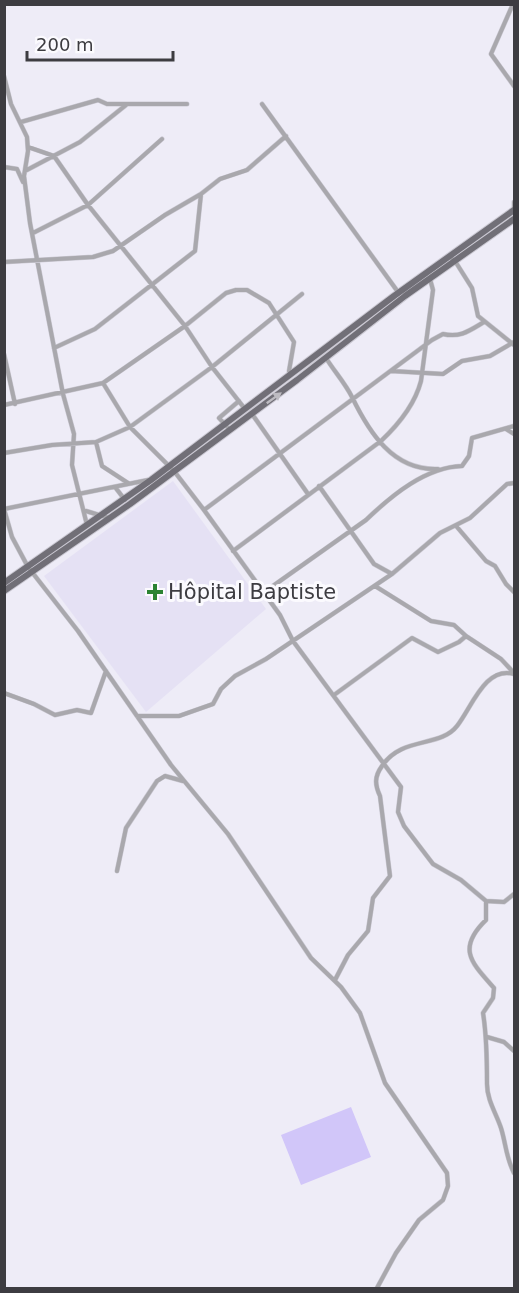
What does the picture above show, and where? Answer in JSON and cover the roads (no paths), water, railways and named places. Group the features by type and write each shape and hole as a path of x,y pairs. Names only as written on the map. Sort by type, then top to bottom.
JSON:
{"main road":[{"path":"4,584 109,518 168,467 252,414 514,210"},
{"path":"452,259 514,219"},
{"path":"4,591 99,516 174,471 227,428 246,409 398,293 427,277"}],"street":[{"path":"513,4 491,54 514,86"},
{"path":"4,76 11,104 21,122 28,147 24,184 63,394 74,435 72,465 81,492 87,525"},
{"path":"21,122 98,100 107,104 186,104"},
{"path":"24,172 80,142 127,104"},
{"path":"262,104 398,293"},
{"path":"4,262 38,258 101,256 121,246 220,179 247,170 286,136"},
{"path":"32,234 88,205 162,139"},
{"path":"28,147 54,156 88,205 185,326 212,367 246,409"},
{"path":"4,167 17,169 24,184"},
{"path":"54,348 95,329 195,251 201,194"},
{"path":"514,202 514,210"},
{"path":"391,371 420,375 443,374 462,361 490,356 513,344 484,322 476,310 472,288 452,259"},
{"path":"232,551 381,441 398,425 402,414 418,391 420,375 426,360 433,290 427,277"},
{"path":"4,405 63,394 103,383 185,326 226,293 236,290 255,294 269,303 294,342 289,371 292,375"},
{"path":"4,453 96,442 130,427 212,367 302,294"},
{"path":"204,510 426,345 443,334 464,335 484,322"},
{"path":"4,354 15,404"},
{"path":"326,358 352,398 361,418 407,466 425,470 462,466 469,456 472,438 514,426"},
{"path":"103,383 130,427 174,471 204,510 280,615 293,641 401,787 398,812 404,826 433,864 461,880 486,901 504,902 514,894"},
{"path":"227,428 219,418 239,401"},
{"path":"252,414 308,494"},
{"path":"505,429 514,434"},
{"path":"96,442 102,466 129,483"},
{"path":"263,593 366,520 377,507 439,469"},
{"path":"151,480 4,509 12,537 30,569 184,781 241,851 311,958 334,981 360,1013 385,1083 447,1173 448,1186 443,1200 419,1220 396,1253 377,1288"},
{"path":"138,716 179,716 215,703 223,686 235,676 266,660 392,574 440,533 457,527 507,484 514,483"},
{"path":"319,486 374,564 392,574"},
{"path":"114,487 127,501"},
{"path":"85,510 109,518"},
{"path":"457,527 486,561 495,566 514,592"},
{"path":"374,586 431,621 454,625 466,636 501,659 514,673"},
{"path":"334,695 412,638 438,652 466,636"},
{"path":"4,693 34,704 55,716 77,711 91,713 106,671"},
{"path":"334,981 348,955 368,931 373,898 390,876 380,796 376,786 376,776 383,763 400,748 451,732 456,728 488,679 504,673 514,673"},
{"path":"117,871 126,828 157,780 165,776 184,781"},
{"path":"486,901 486,920 473,933 470,957 478,972 494,988 493,998 483,1013 487,1037 487,1085 491,1107 501,1129 508,1161 514,1173"},
{"path":"487,1037 504,1042 514,1051"}],"place":[{"name":"Hôpital Baptiste","path":"155,592"}]}
